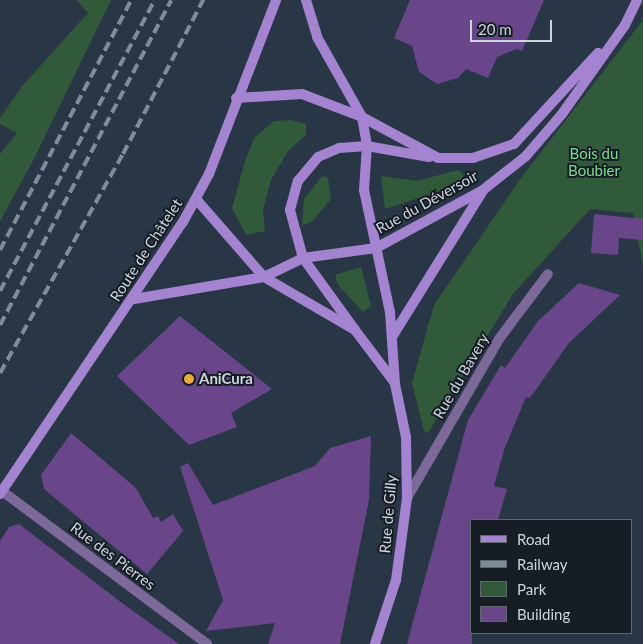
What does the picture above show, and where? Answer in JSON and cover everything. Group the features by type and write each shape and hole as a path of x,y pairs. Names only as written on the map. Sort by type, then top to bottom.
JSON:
{"main road":[{"name":"Route de Châtelet","path":"1,492 134,299 196,199 276,0"},
{"path":"306,0 317,37 362,117"},
{"name":"Rue du Déversoir","path":"134,299 264,277 303,258 376,248 483,190 538,142 625,25 637,0"},
{"name":"Rue du Déversoir","path":"236,98 302,94 362,117 438,158 473,158 514,144 625,25"},
{"name":"Rue de Gilly","path":"362,117 367,146 364,190 392,337 396,384 406,436 407,498 396,580 376,644"},
{"path":"396,384 303,258 290,210 298,181 318,157 339,148 367,146 438,158"},
{"path":"392,337 483,190"},
{"path":"196,199 264,277 355,330"}],"street":[{"name":"Rue du Bavery","path":"407,498 499,339 548,274"},
{"name":"Rue des Pierres","path":"1,492 207,644"}],"green space":[{"path":"77,0 111,0 34,159 0,221 0,154 17,133 0,124 0,118 22,86 88,13"},
{"name":"Bois du Boubier","path":"643,20 643,266 633,213 590,209 513,294 428,433 424,431 412,383 434,305 521,178"},
{"path":"291,120 306,124 306,135 288,151 271,180 263,210 265,231 246,235 232,208 245,161 255,137 274,121"},
{"path":"458,170 463,174 461,184 385,209 381,176 417,181"},
{"path":"322,176 328,178 331,199 313,221 302,226 304,199"},
{"path":"361,267 371,306 363,312 338,285 335,275"}],"building":[{"path":"410,0 544,0 522,51 517,49 497,57 488,78 466,69 458,78 437,84 419,72 412,46 394,38"},
{"path":"594,214 643,219 643,240 619,238 618,255 591,253"},
{"path":"579,283 620,295 569,343 530,398 526,397 504,450 494,486 507,489 498,519 470,519 470,634 472,634 472,644 407,644 468,420 501,365 505,368 538,321"},
{"name":"AniCura","path":"180,316 272,389 231,413 237,427 189,445 117,376"},
{"path":"71,433 136,488 153,518 158,516 161,522 173,514 183,531 147,574 44,489 41,475"},
{"path":"371,436 369,500 340,644 268,644 275,623 206,631 223,600 180,467 188,463 213,505 315,466 330,448"},
{"path":"19,524 179,644 0,644 0,541 9,527"}],"railway":[{"path":"0,250 131,0"},
{"path":"0,291 155,0"},
{"path":"0,325 171,0"},
{"path":"0,373 123,154 203,0"}],"place":[{"name":"AniCura","path":"189,379"}]}
